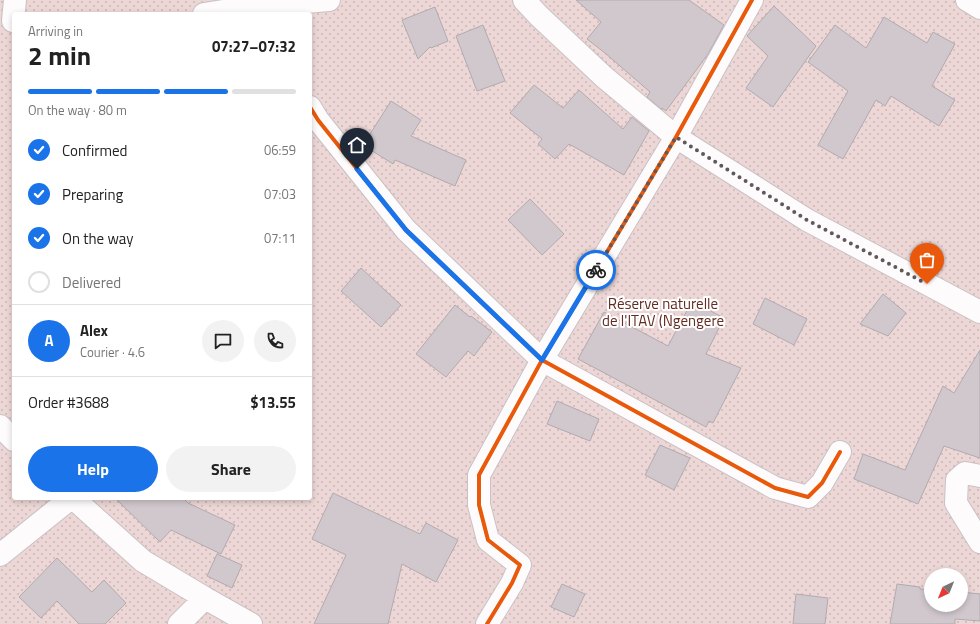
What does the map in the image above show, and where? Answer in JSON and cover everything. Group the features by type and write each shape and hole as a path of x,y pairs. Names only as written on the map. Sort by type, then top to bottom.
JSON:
{"street":[{"path":"228,12 329,0"},
{"path":"524,0 604,77 676,137 807,220 980,312"},
{"path":"487,624 512,583 520,565 488,540 478,505 479,475 542,360 676,137 752,0"},
{"path":"967,0 980,8"},
{"path":"312,110 318,120 406,230 542,360 775,488 808,497 822,483 840,452"},
{"path":"0,426 12,438"},
{"path":"980,476 965,472 956,480 956,503 980,542"},
{"path":"0,555 69,500"},
{"path":"74,500 143,560 251,624"},
{"path":"179,624 205,598"}],"green space":[{"name":"Réserve naturelle de l'ITAV (Ngengere","path":"0,0 980,0 980,624 0,624"}],"building":[{"path":"576,0 689,0 724,25 708,54 666,111 662,108 661,109 647,97 650,92 587,39 601,22"},
{"path":"774,6 816,46 773,107 746,88 768,56 747,36"},
{"path":"435,7 448,41 431,48 430,47 418,59 402,20"},
{"path":"884,17 927,43 933,32 955,44 932,86 955,100 939,126 891,96 885,106 876,100 843,159 818,145 848,91 808,62 835,25 866,48"},
{"path":"483,25 505,81 477,91 456,36"},
{"path":"534,85 563,108 579,90 623,129 632,117 649,131 624,175 569,144 555,159 538,144 542,139 510,113"},
{"path":"391,101 421,120 411,136 466,160 455,186 395,160 393,164 363,145"},
{"path":"530,199 564,234 542,255 508,220"},
{"path":"361,268 401,305 381,327 341,291"},
{"path":"883,294 906,313 888,336 860,324"},
{"path":"765,298 807,319 794,345 753,324"},
{"path":"692,301 724,318 706,354 741,368 713,423 709,421 706,427 578,359 604,312 668,346"},
{"path":"455,305 492,332 474,356 468,351 446,377 416,354"},
{"path":"980,350 980,458 944,446 918,504 854,479 863,454 905,470 943,386 954,393"},
{"path":"557,401 599,419 590,441 547,424"},
{"path":"660,445 690,458 674,490 645,475"},
{"path":"333,493 420,534 426,523 458,540 436,582 402,564 388,624 314,624 346,555 312,539"},
{"path":"117,500 185,500 188,503 235,525 221,554 171,530 160,542"},
{"path":"217,554 242,565 232,588 207,576"},
{"path":"57,558 92,592 104,580 126,603 105,624 79,624 57,601 41,618 19,597"},
{"path":"562,584 585,594 574,617 551,607"},
{"path":"897,584 920,587 920,589 924,589 924,612 968,612 968,593 980,594 980,621 955,619 955,624 890,624"},
{"path":"796,594 828,598 825,624 793,624"}],"cycle path":[{"path":"487,624 512,583 520,565 488,540 479,505 479,475 542,360 676,137 752,0"},
{"path":"312,110 318,120 406,230 542,360 775,488 808,497 822,483 840,452"}],"way so far":[{"path":"596,270 676,137 807,220 927,284"}],"route":[{"path":"357,169 406,230 542,360 596,270"}]}
